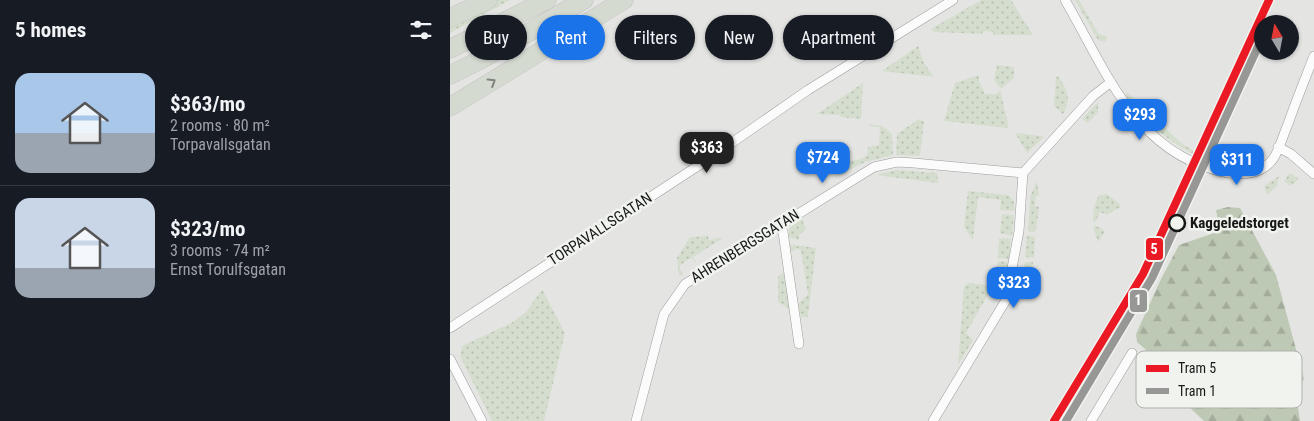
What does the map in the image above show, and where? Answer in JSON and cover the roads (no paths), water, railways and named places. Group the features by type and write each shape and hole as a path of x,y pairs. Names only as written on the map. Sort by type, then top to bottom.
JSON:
{"highway":[{"path":"450,18 488,0"},
{"path":"450,49 547,0"},
{"path":"450,75 486,57 584,0"},
{"path":"450,107 624,0"}],"street":[{"name":"TORPAVALLSGATAN","path":"450,328 710,158 808,90 953,0"},
{"path":"1065,0 1118,96 1141,126 1173,151 1196,163 1230,173 1253,173 1266,166 1278,147 1314,56"},
{"path":"933,421 1006,300 1019,231 1023,173 1093,96 1111,82"},
{"path":"1278,147 1291,154 1314,174"},
{"name":"AHRENBERGSGATAN","path":"636,421 664,314 685,284 860,174 886,164 924,163 1023,173"},
{"path":"778,226 783,232 799,344"},
{"path":"1091,421 1132,353"},
{"path":"450,358 482,421"}],"tram line":[{"name":"5","path":"1054,421 1143,274 1269,0"},
{"name":"1","path":"1066,421 1152,278 1254,55"}],"place":[{"name":"Kaggeledstorget","path":"1177,223"}]}
